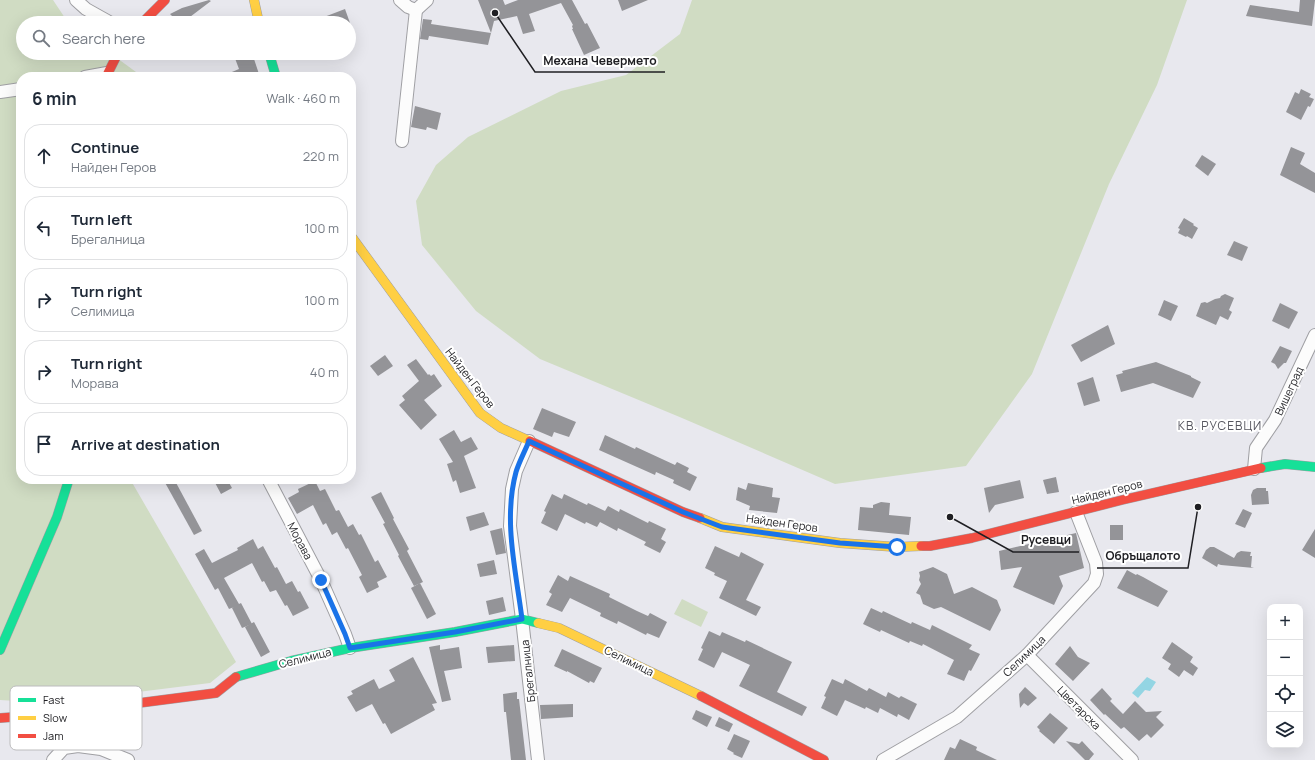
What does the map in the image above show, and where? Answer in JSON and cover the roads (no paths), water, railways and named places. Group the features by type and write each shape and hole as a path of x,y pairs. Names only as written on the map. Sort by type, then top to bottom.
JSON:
{"street":[{"path":"76,0 86,9 98,16"},
{"path":"149,16 165,0"},
{"path":"254,0 257,16"},
{"path":"400,0 408,7 416,10"},
{"path":"402,141 416,10 427,0"},
{"path":"108,72 114,60"},
{"path":"270,60 274,72"},
{"path":"0,92 16,89"},
{"name":"Найден Геров","path":"356,243 480,413 495,424 529,441 683,512 722,527 840,543 897,547 930,546 972,538 1122,500 1254,469 1285,464 1315,467"},
{"name":"Вишеград","path":"1254,469 1256,448 1275,420 1315,335"},
{"name":"Брегалница","path":"529,441 516,471 512,489 510,526 538,760"},
{"path":"0,650 57,517 67,484"},
{"name":"Морава","path":"271,484 321,580 350,648"},
{"name":"Селимица","path":"883,760 957,717 1027,655 1094,583 1097,574 1096,562 1076,512"},
{"name":"Селимица","path":"142,703 216,693 237,676 291,661 350,648 455,632 522,619 559,628 693,692 824,760"},
{"name":"Цветарска","path":"1027,655 1132,760"},
{"name":"Селимица","path":"0,718 10,718"},
{"path":"53,760 62,750"},
{"path":"104,750 128,760"}],"water":[{"path":"1147,677 1156,682 1150,691 1145,690 1138,698 1132,693"}],"place":[{"name":"Механа Чевермето","path":"495,13"},
{"name":"Обръщалото","path":"1198,507"},
{"name":"Русевци","path":"950,517"}],"district":[{"name":"КВ. РУСЕВЦИ","path":"1220,426"}]}
